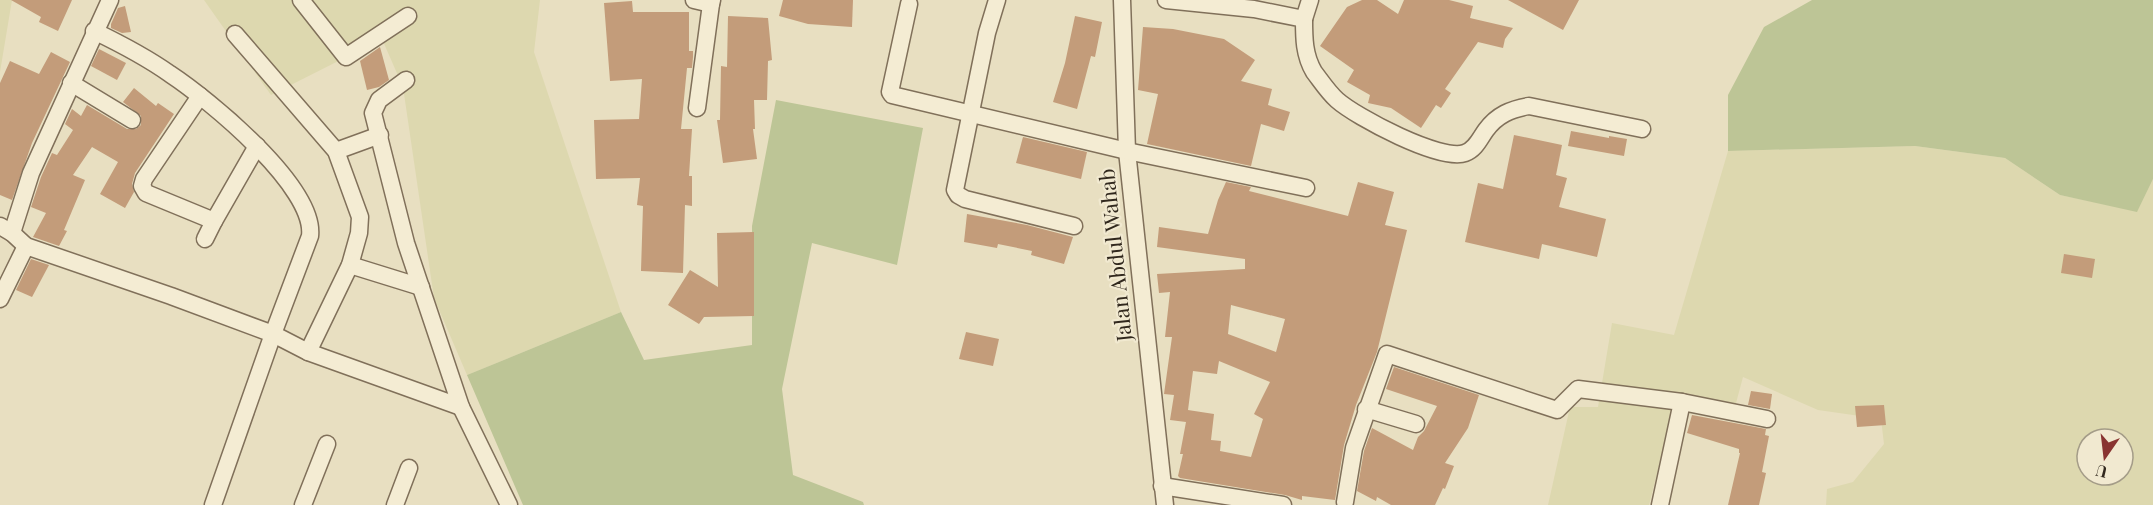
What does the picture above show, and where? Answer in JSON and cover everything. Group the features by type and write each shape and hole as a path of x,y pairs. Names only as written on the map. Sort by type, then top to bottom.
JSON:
{"street":[{"path":"110,0 6,229 26,246 171,296 273,334 308,352 461,407"},
{"path":"301,0 346,57 408,16"},
{"path":"694,0 712,2 697,108"},
{"path":"997,0 987,33 955,190 965,199 1074,226"},
{"name":"Jalan Abdul Wahab","path":"1122,0 1127,151 1165,505"},
{"path":"1166,0 1254,9 1304,19"},
{"path":"1310,0 1304,19 1307,57 1313,70 1337,100 1389,132 1432,149 1463,154 1472,150 1497,119 1511,110 1529,106 1642,129"},
{"path":"909,4 890,92 896,97 971,112 1127,151 1306,188"},
{"path":"94,31 139,54 200,96 257,146 284,176 296,194 311,228 213,505"},
{"path":"235,34 336,151 360,217 359,233 350,265 308,352"},
{"path":"406,80 379,100 374,113 406,243 461,407 508,504"},
{"path":"71,83 132,120"},
{"path":"200,96 144,179 142,186 146,193 214,221"},
{"path":"336,151 380,135"},
{"path":"204,239 257,146"},
{"path":"0,299 26,246"},
{"path":"350,265 421,287"},
{"path":"1348,504 1354,448 1387,354 1557,410 1578,389 1682,402 1767,419"},
{"path":"1660,505 1682,402"},
{"path":"1366,409 1416,424"},
{"path":"303,505 327,444"},
{"path":"395,505 409,468"},
{"path":"1162,486 1283,505"}],"shaded area":[{"path":"0,0 12,0 0,72"},
{"path":"204,0 540,0 534,52 621,312 467,375 434,298 403,87 382,39 271,95"},
{"path":"1915,146 2005,158 2060,195 2137,211 2153,179 2153,505 1826,505 1827,489 1853,482 1884,444 1881,419 1818,410 1743,377 1732,418 1674,406 1649,505 1548,505 1570,407 1598,407 1612,323 1674,335 1728,151"}],"green space":[{"path":"1812,0 2153,0 2153,179 2137,212 2060,195 2005,158 1915,146 1728,151 1728,95 1764,27"},
{"path":"776,100 923,128 897,265 812,243 782,389 793,475 863,502 864,505 523,505 467,375 621,312 644,360 752,345 752,226"}],"building":[{"path":"11,0 72,0 58,31 39,22 41,17"},
{"path":"783,0 853,0 852,27 808,24 779,16"},
{"path":"1362,0 1377,0 1398,14 1404,0 1449,0 1473,6 1470,18 1513,28 1505,39 1503,48 1478,42 1445,89 1451,93 1441,108 1436,105 1421,128 1391,108 1368,103 1370,95 1347,82 1354,70 1320,46 1347,7"},
{"path":"1508,0 1579,0 1563,30"},
{"path":"632,1 633,12 689,12 689,51 693,51 693,57 692,68 687,68 681,129 692,129 689,176 692,176 692,206 685,205 683,273 641,271 643,206 637,205 640,178 596,179 594,120 639,119 642,79 610,81 604,3"},
{"path":"125,6 131,32 122,33 111,28 111,24 118,8"},
{"path":"728,16 768,18 772,60 768,61 767,100 754,100 755,129 753,129 757,159 723,163 717,120 720,120 721,66 727,67"},
{"path":"1075,16 1102,22 1095,57 1091,56 1077,109 1053,102 1065,63"},
{"path":"1143,27 1173,29 1224,39 1255,60 1241,81 1272,89 1268,105 1290,112 1284,131 1261,124 1251,166 1147,144 1158,94 1138,90"},
{"path":"380,47 389,80 379,87 367,90 360,61"},
{"path":"99,49 126,63 117,80 91,66"},
{"path":"51,52 70,62 32,143 12,200 0,195 0,83 10,61 39,74"},
{"path":"134,88 156,106 158,103 174,114 135,173 132,184 134,192 125,208 100,194 118,162 92,147 73,175 85,180 64,230 67,231 59,246 33,237 46,213 31,207 52,153 57,155 73,130 65,124 72,109 81,116 87,105 127,129 136,129 141,125 141,116 123,102"},
{"path":"1571,131 1627,139 1624,156 1568,146"},
{"path":"1514,135 1562,145 1556,175 1567,178 1559,207 1606,219 1597,257 1542,244 1539,259 1465,242 1478,183 1503,189"},
{"path":"1023,137 1087,152 1081,179 1016,163"},
{"path":"1226,182 1251,187 1249,191 1348,216 1358,182 1394,192 1385,225 1407,230 1377,352 1356,405 1344,445 1335,500 1302,496 1302,500 1178,476 1186,422 1170,420 1174,395 1164,394 1172,337 1165,337 1170,292 1159,293 1157,274 1245,269 1245,259 1157,247 1159,227 1208,234","holes":["1231,305 1285,319 1276,352 1228,334","1219,361 1270,382 1254,414 1263,419 1251,457 1220,451 1221,441 1211,440 1214,414 1188,410 1193,371 1217,374"]},
{"path":"967,214 1027,225 1073,237 1064,264 1031,255 1032,251 998,244 997,248 964,242"},
{"path":"754,232 754,316 704,317 699,324 668,305 690,270 718,287 717,233"},
{"path":"2064,254 2095,259 2092,278 2061,273"},
{"path":"31,259 49,265 32,297 16,290"},
{"path":"966,332 999,339 993,366 959,359"},
{"path":"1394,367 1479,395 1468,428 1445,463 1454,466 1445,489 1443,488 1435,505 1391,505 1377,497 1376,501 1357,491 1364,451 1372,428 1413,450 1418,437 1424,431 1437,406 1386,389"},
{"path":"1751,391 1772,394 1770,409 1748,405"},
{"path":"1884,405 1886,425 1857,427 1855,406"},
{"path":"1692,415 1766,429 1765,435 1769,436 1762,472 1766,473 1759,505 1728,505 1739,449 1687,433"}]}
